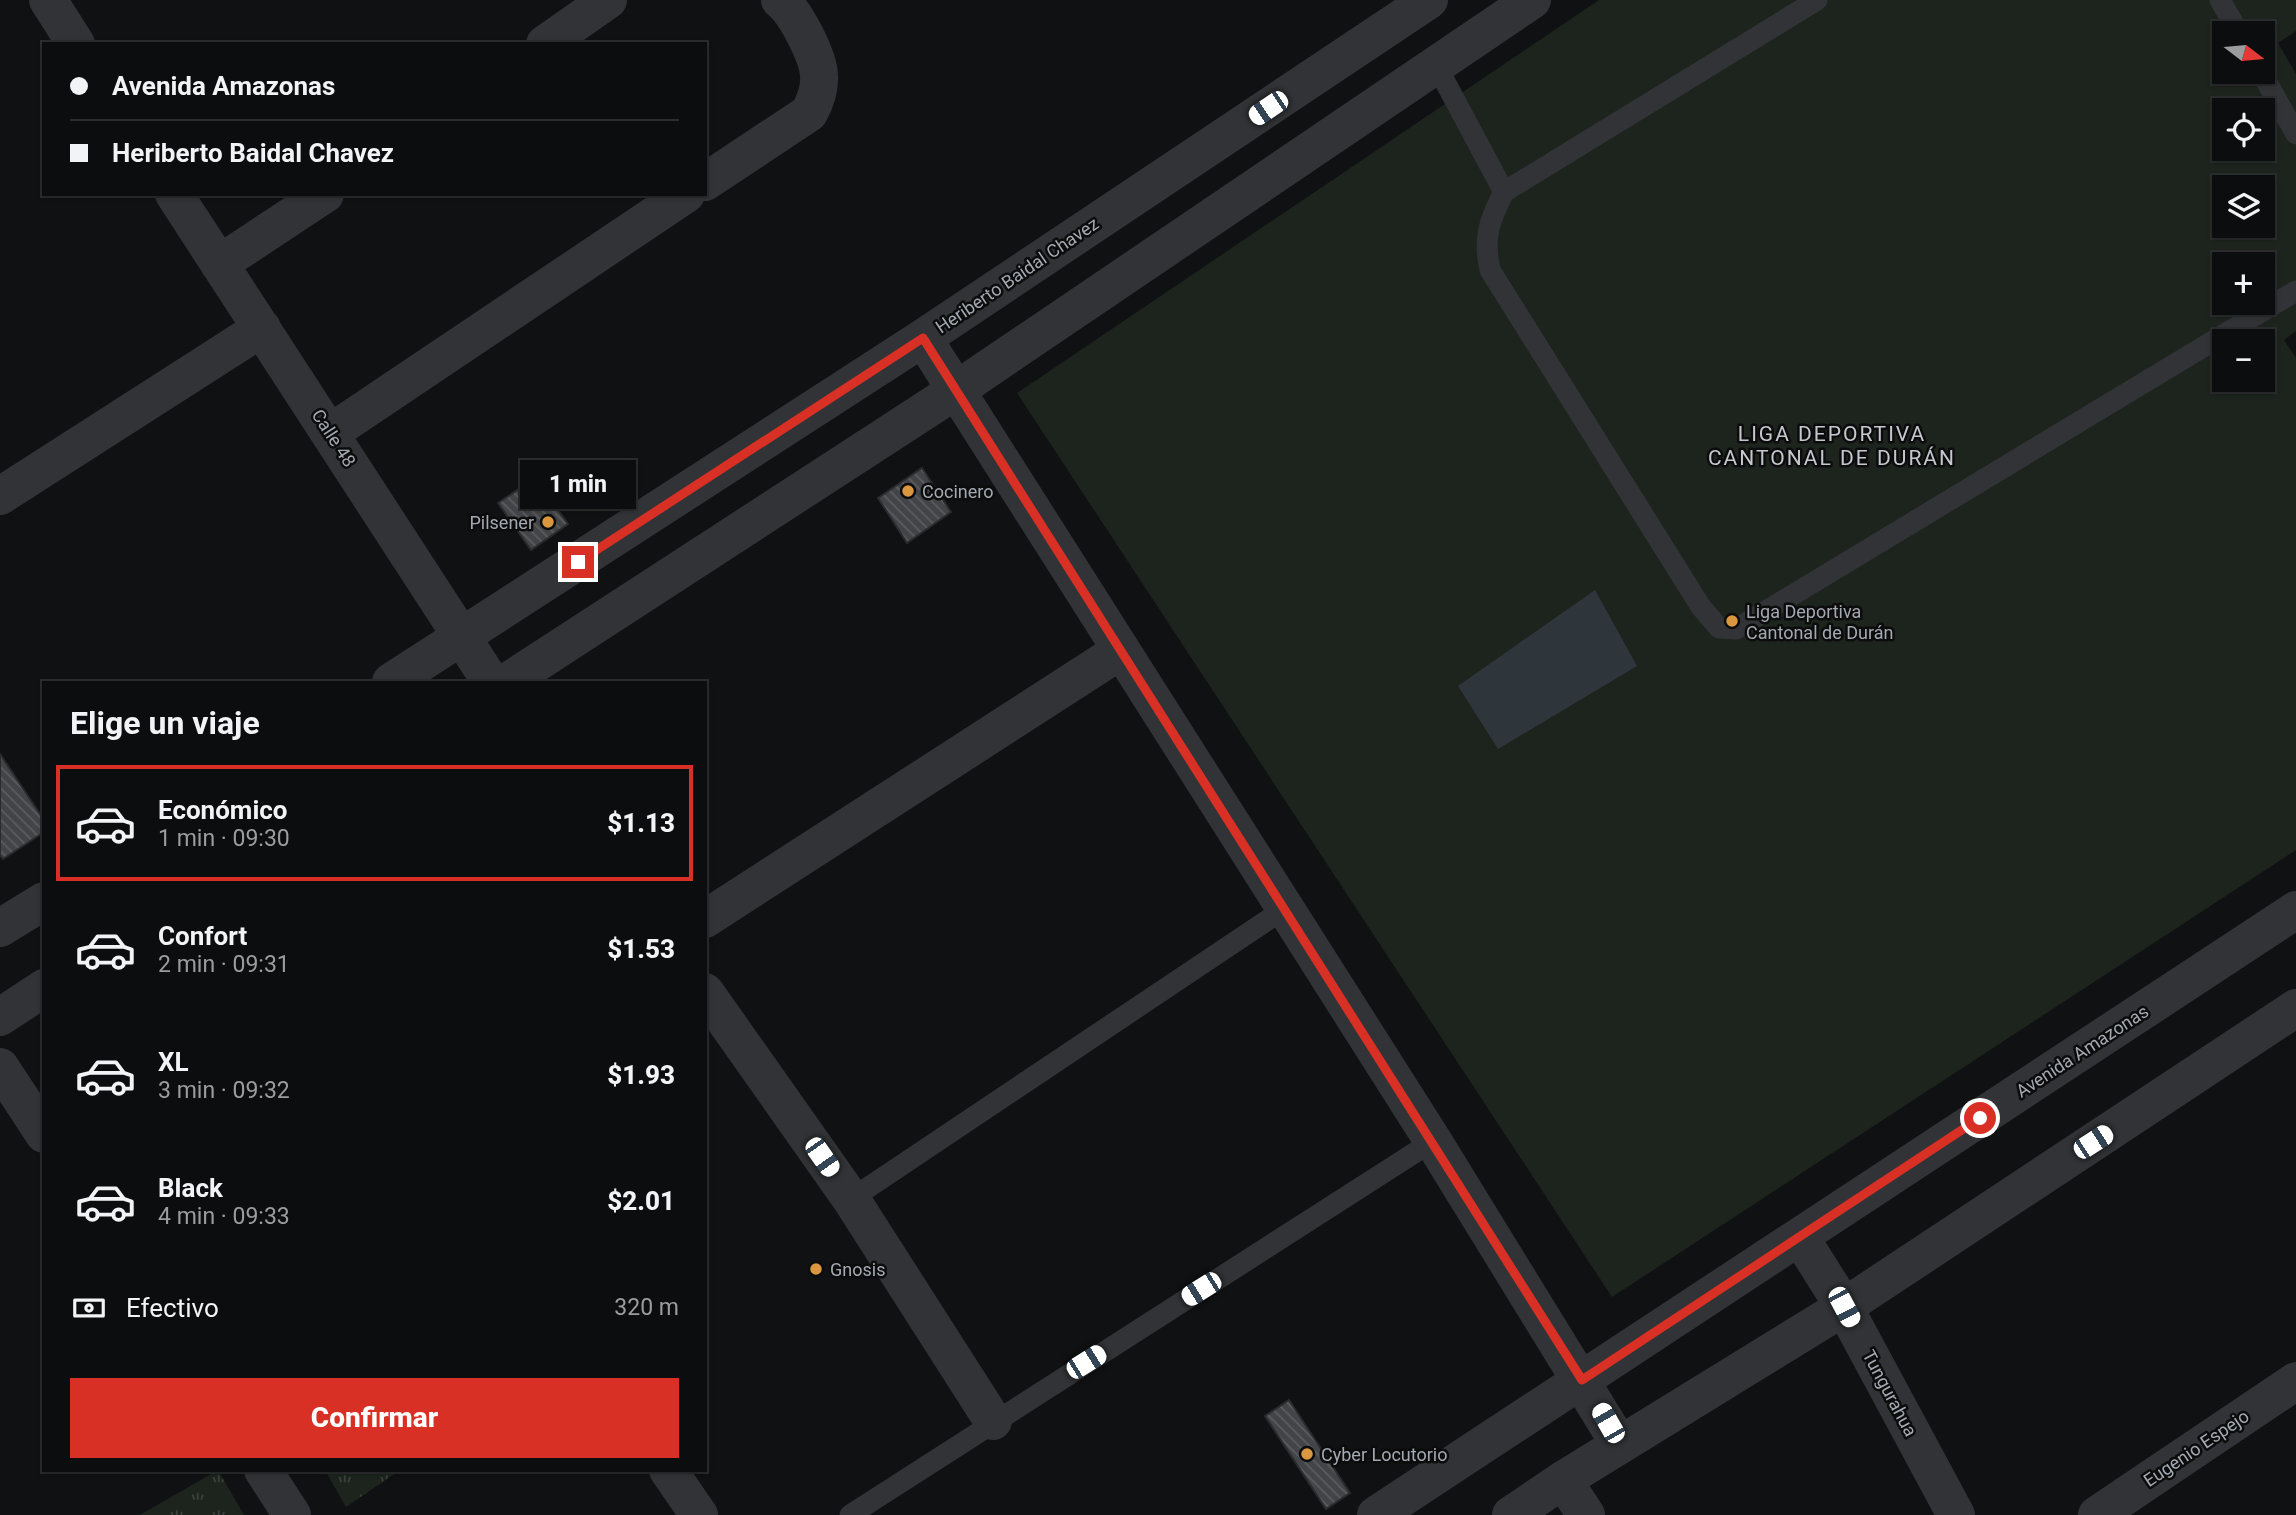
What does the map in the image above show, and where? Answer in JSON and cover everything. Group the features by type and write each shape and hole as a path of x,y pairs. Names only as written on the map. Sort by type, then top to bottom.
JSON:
{"street":[{"path":"48,0 75,42"},
{"path":"548,42 608,0"},
{"path":"707,181 809,113 816,101 820,74 796,16 780,0"},
{"name":"Heriberto Baidal Chavez","path":"393,681 923,338 1429,0"},
{"path":"509,681 955,391 1532,0"},
{"name":"Calle 48","path":"175,196 490,681"},
{"path":"219,264 322,196"},
{"path":"330,433 683,196"},
{"path":"0,496 262,328"},
{"path":"923,338 1433,1141 1620,1445"},
{"path":"707,918 1120,651"},
{"path":"2,922 42,902"},
{"name":"Avenida Amazonas","path":"1376,1515 2296,910"},
{"path":"0,1017 42,989"},
{"path":"707,995 851,1199 993,1421"},
{"path":"1511,1515 1563,1480 1844,1307 2296,1008"},
{"path":"0,1067 42,1131"},
{"name":"Tungurahua","path":"1800,1237 1844,1307 1956,1515"},
{"name":"Eugenio Espejo","path":"2097,1515 2296,1381"},
{"path":"263,1472 292,1515"},
{"path":"669,1472 699,1515"},
{"path":"1563,1480 1586,1515"}],"lane":[{"path":"1818,0 1504,192 1488,221 1485,248 1490,270 1701,607 1719,628 1736,629 2296,291"},
{"path":"2220,0 2232,21"},
{"path":"1436,65 1504,192"},
{"path":"2267,84 2296,134"},
{"path":"851,1199 1284,909"},
{"path":"850,1515 1433,1141"}],"green space":[{"name":"Liga Deportiva Cantonal de Durán","path":"1599,0 2296,0 2296,31 2278,43 2296,74 2296,331 2284,340 2296,358 2296,850 1612,1297 1017,393"},
{"path":"215,1472 219,1472 244,1515 140,1515"},
{"path":"326,1472 397,1472 346,1507"}],"shaded area":[{"path":"1595,590 1637,666 1498,749 1458,686"}],"building":[{"path":"922,468 951,512 907,543 878,498"},
{"path":"535,478 568,524 531,550 498,503"},
{"path":"0,754 42,817 42,833 3,859 0,855"},
{"name":"Cyber Locutorio","path":"1289,1400 1350,1493 1326,1509 1265,1416"}],"place":[{"name":"Cocinero","path":"908,491"},
{"name":"Pilsener","path":"548,522"},
{"name":"Liga Deportiva Cantonal de Durán","path":"1732,621"},
{"name":"Gnosis","path":"816,1269"},
{"name":"Cyber Locutorio","path":"1307,1454"}],"district":[{"name":"LIGA DEPORTIVA CANTONAL DE DURÁN","path":"1832,446"}],"route":[{"path":"578,562 923,338 1582,1380 1980,1118"}]}
